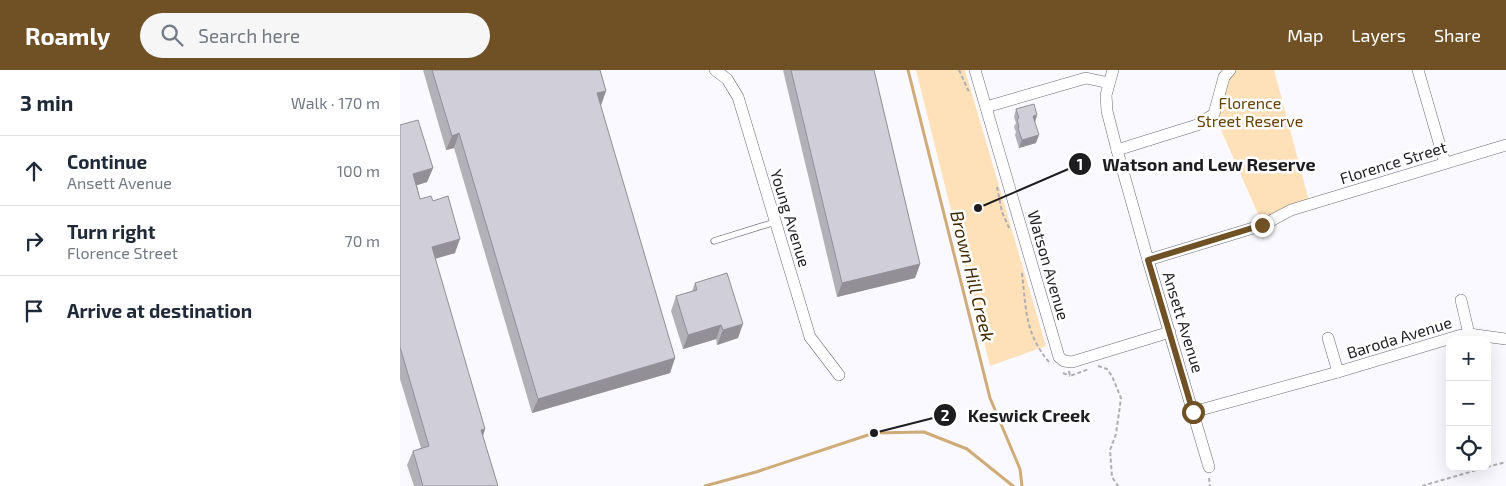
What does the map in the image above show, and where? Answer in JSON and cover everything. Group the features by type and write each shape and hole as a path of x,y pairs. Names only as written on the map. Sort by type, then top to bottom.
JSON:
{"street":[{"name":"Young Avenue","path":"715,70 727,79 738,97 810,337 839,375"},
{"name":"Watson Avenue","path":"975,70 1057,351 1059,357 1064,361 1072,362"},
{"name":"Ansett Avenue","path":"1113,70 1106,95 1107,111 1148,260 1209,468"},
{"path":"1117,150 1197,125 1214,114 1224,77 1230,70"},
{"path":"1418,70 1445,163"},
{"path":"986,107 1086,78 1109,82"},
{"name":"Florence Street","path":"1148,260 1262,225 1291,210 1506,145"},
{"name":"Baroda Avenue","path":"1461,300 1469,334"},
{"path":"1072,362 1170,332"},
{"name":"Baroda Avenue","path":"1193,412 1338,372 1458,336 1469,334 1506,339"},
{"name":"Baroda Avenue","path":"1328,338 1338,372"}],"lane":[{"path":"714,241 775,222"}],"path":[{"path":"959,70 969,93"},
{"path":"996,181 1000,203 1010,232"},
{"path":"1022,271 1025,308 1033,338 1039,350 1054,367"},
{"path":"1070,376 1069,369 1072,362"},
{"path":"1097,366 1107,369 1121,398 1116,434 1110,450 1112,477 1118,486"},
{"path":"1058,371 1070,376 1089,369"},
{"path":"1491,466 1506,462"},
{"path":"1422,486 1473,471"}],"green space":[{"path":"916,70 965,70 1046,346 990,366"},
{"name":"Florence Street Reserve","path":"1230,70 1274,70 1310,204 1263,225 1214,114"}],"building":[{"path":"432,70 600,70 606,91 597,93 675,358 538,399 459,133 452,136"},
{"path":"791,70 874,70 920,264 842,283"},
{"path":"1034,104 1037,115 1033,116 1039,135 1022,140 1018,128 1017,119 1019,118 1016,109"},
{"path":"418,120 433,168 413,174 420,199 431,196 433,201 448,196 460,239 432,247 485,429 481,430 498,486 423,486 413,451 429,446 400,347 400,125"},
{"path":"727,273 743,324 723,330 721,325 688,335 676,296 697,290 695,283"}],"waterway":[{"name":"Brown Hill Creek","path":"908,70 990,398 1020,469 1022,486"},
{"path":"705,486 756,472 874,433 924,432 967,449 1013,486"}],"place":[{"name":"Watson and Lew Reserve","path":"978,208"},
{"name":"Keswick Creek","path":"874,433"}],"route":[{"path":"1193,412 1148,260 1262,225"}]}
